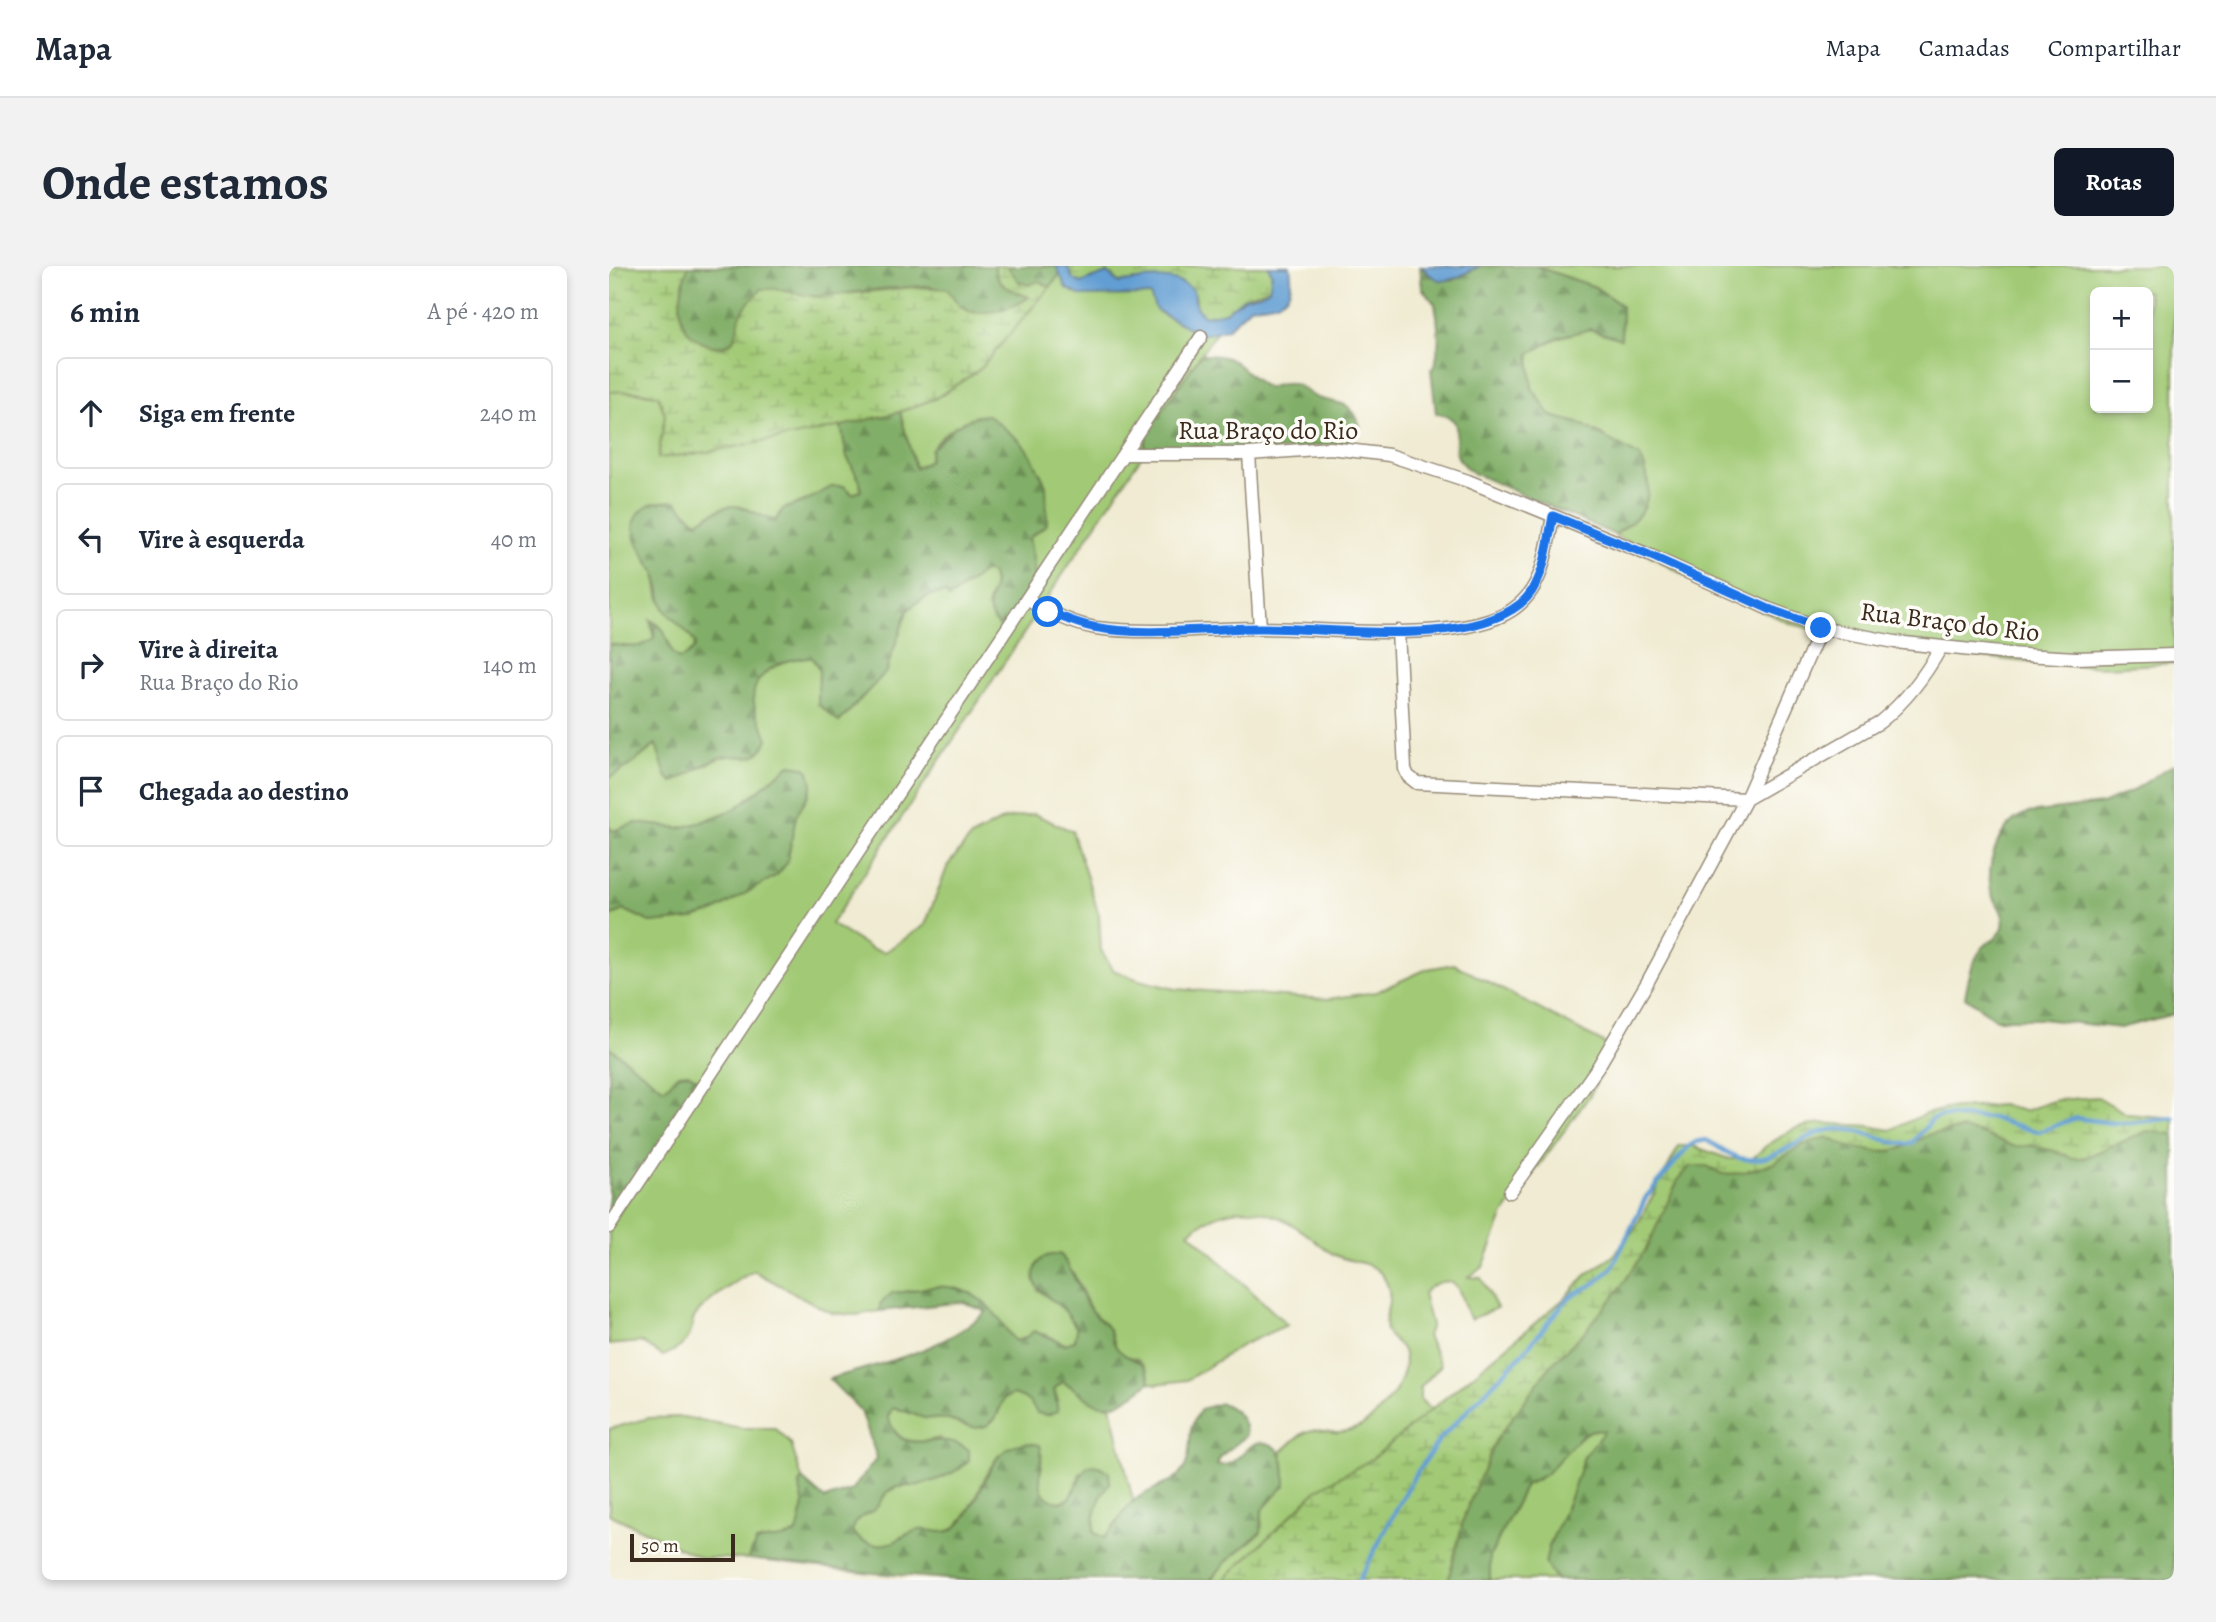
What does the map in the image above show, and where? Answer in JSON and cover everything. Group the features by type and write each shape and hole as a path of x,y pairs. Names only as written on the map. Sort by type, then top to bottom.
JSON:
{"street":[{"path":"609,1227 1201,337"},
{"name":"Rua Braço do Rio","path":"1125,454 1249,454 1330,448 1389,455 1468,481 1649,555 1769,609 1821,628 1895,642 2076,658 2174,655"},
{"path":"1249,454 1260,628"},
{"path":"1028,600 1048,612 1093,627 1156,632 1260,628 1440,630 1490,621 1523,603 1538,581 1553,516"},
{"path":"1510,1192 1598,1068 1647,983 1747,799 1821,628"},
{"path":"1398,631 1405,769 1408,776 1417,783 1747,799 1880,722 1918,684 1941,647"}],"green space":[{"path":"609,266 688,266 680,298 682,319 693,336 706,344 719,347 732,341 743,310 762,289 816,297 915,287 947,289 961,307 968,311 986,312 1015,305 1029,297 1002,283 998,279 995,266 1007,266 1019,282 1029,285 1039,281 1050,287 980,369 936,398 899,412 820,431 707,452 658,458 665,415 658,395 637,391 609,392"},
{"path":"688,266 995,266 995,274 1009,289 1030,296 996,311 976,312 961,307 947,290 925,286 816,297 774,289 746,306 732,341 715,346 702,343 692,336 681,319 680,298"},
{"path":"1007,266 1056,266 1060,274 1050,287 1039,282 1029,285 1018,282"},
{"path":"1067,266 1268,266 1273,282 1267,289 1244,297 1229,311 1205,316 1197,309 1195,294 1143,279 1119,283 1113,276 1097,277 1081,283 1073,279"},
{"path":"1420,266 1429,275 1452,281 1480,266 1535,266 1595,287 1622,306 1621,339 1590,329 1559,337 1529,354 1532,388 1551,416 1581,424 1640,457 1643,463 1648,484 1647,499 1636,518 1615,535 1473,473 1460,461 1456,451 1455,422 1436,413 1431,369 1435,367 1439,340 1437,316 1435,304 1422,288"},
{"path":"1535,266 2174,266 2174,663 2107,667 2045,664 1884,646 1792,624 1691,579 1615,535 1636,518 1647,499 1648,484 1643,463 1640,457 1581,424 1551,416 1532,388 1529,354 1559,337 1590,329 1621,338 1622,306 1595,287"},
{"path":"1060,274 1066,288 1150,295 1160,313 1202,334 1217,331 1146,434 1144,452 831,924 872,949 885,952 925,925 948,865 971,837 1004,819 1034,814 1072,831 1099,915 1101,950 1113,970 1175,989 1328,999 1376,992 1427,969 1454,964 1613,1048 1590,1095 1504,1214 1483,1267 1468,1277 1481,1278 1497,1308 1471,1319 1457,1287 1448,1282 1437,1283 1423,1294 1431,1325 1427,1336 1441,1365 1420,1388 1420,1399 1428,1407 1437,1407 1372,1459 1318,1489 1224,1580 1210,1580 1228,1560 1261,1532 1262,1510 1285,1485 1281,1452 1309,1431 1342,1432 1367,1423 1395,1391 1405,1365 1400,1346 1386,1331 1389,1291 1382,1275 1366,1264 1331,1253 1290,1223 1275,1216 1261,1211 1233,1211 1204,1222 1189,1232 1287,1325 1244,1344 1187,1380 1156,1384 1150,1382 1145,1368 1137,1359 1126,1356 1117,1349 1109,1329 1093,1315 1073,1272 1038,1290 1064,1309 1078,1330 1075,1341 1065,1344 1045,1334 1015,1341 995,1314 971,1293 918,1289 897,1293 880,1304 880,1311 856,1315 831,1313 754,1271 711,1300 693,1320 687,1340 672,1352 663,1356 641,1342 609,1345 609,1229 664,1089 609,1047 609,916 625,910 652,923 713,912 777,875 787,862 796,816 808,795 790,765 735,809 699,823 679,828 637,823 613,831 609,827 609,778 657,744 666,776 673,782 719,758 751,755 765,745 754,707 754,692 757,682 772,668 792,660 812,658 820,672 818,704 896,641 907,611 913,605 931,595 945,593 985,571 992,574 994,587 987,606 1035,576 1029,538 1037,470 1031,455 1020,441 988,416 950,430 936,442 928,462 915,468 900,412 936,398 980,369"},
{"path":"1200,355 1214,355 1232,360 1267,388 1291,384 1315,397 1349,407 1360,426 1356,436 1347,442 1277,451 1144,452 1146,434"},
{"path":"614,390 658,395 665,415 658,458 707,452 841,426 847,457 860,481 861,491 852,494 849,490 805,501 783,509 776,520 747,509 709,514 700,521 691,519 634,535 655,571 664,609 695,641 694,649 684,658 678,659 672,654 669,643 650,621 654,639 648,643 633,647 609,644 609,392"},
{"path":"900,412 915,468 928,462 931,449 955,426 976,416 988,415 1020,441 1031,455 1046,485 1047,524 1029,538 1034,573 1030,593 1022,606 1012,618 999,626 989,611 994,582 992,574 985,571 949,598 945,593 931,595 907,611 886,672 839,722 818,704 819,667 812,658 792,660 772,668 757,683 754,703 768,739 757,754 752,757 719,758 673,782 666,776 656,744 632,764 609,778 609,644 633,647 643,645 654,638 650,620 662,628 670,649 678,659 689,654 695,644 663,606 658,580 636,537 635,520 640,512 658,502 676,501 695,521 732,506 776,520 783,509 833,486 844,486 852,494 861,491 860,481 847,457 841,426"},
{"path":"2174,764 2174,1014 2120,1028 2041,1019 1996,1019 1965,997 1970,972 1978,955 2003,927 2003,916 1991,890 1990,874 1998,842 2010,824 2028,813 2102,804 2132,791"},
{"path":"790,765 804,767 809,771 812,784 796,816 787,863 777,875 713,912 691,919 652,923 625,910 609,916 609,827 613,831 636,823 679,828 699,823 735,809"},
{"path":"609,1047 664,1089 679,1074 688,1073 701,1081 609,1229"},
{"path":"2098,1097 2127,1114 2174,1118 2174,1134 2147,1131 2084,1158 2072,1158 2033,1146 2013,1146 1981,1133 1961,1129 1930,1134 1900,1149 1878,1152 1845,1146 1827,1137 1802,1145 1774,1163 1739,1173 1722,1174 1707,1166 1690,1166 1678,1180 1646,1249 1615,1295 1586,1330 1551,1365 1495,1441 1465,1513 1448,1580 1224,1580 1318,1489 1372,1459 1564,1299 1585,1276 1613,1256 1636,1227 1679,1146 1693,1146 1729,1159 1752,1159 1766,1146 1794,1129 1820,1123 1891,1130 1925,1114 1947,1109 2002,1105 2024,1111 2057,1100"},
{"path":"1961,1129 1981,1133 2013,1146 2033,1146 2072,1158 2084,1158 2147,1131 2174,1134 2174,1580 1557,1580 1545,1564 1549,1546 1584,1457 1604,1431 1592,1430 1582,1435 1545,1475 1525,1485 1490,1556 1490,1580 1448,1580 1465,1513 1495,1441 1551,1365 1586,1330 1646,1249 1678,1180 1690,1166 1707,1166 1722,1174 1739,1173 1774,1163 1802,1145 1827,1137 1846,1146 1900,1149 1930,1134"},
{"path":"1060,1254 1072,1272 1088,1307 1108,1328 1121,1353 1146,1368 1150,1382 1119,1403 1102,1405 1062,1382 1054,1389 1058,1411 1047,1415 1037,1413 1027,1400 1013,1394 1004,1399 995,1419 986,1426 976,1428 945,1419 924,1418 893,1407 888,1416 894,1430 902,1438 911,1441 957,1443 969,1450 969,1461 936,1480 891,1489 875,1509 859,1519 852,1531 861,1540 887,1544 911,1532 951,1531 966,1517 997,1459 1008,1449 1022,1444 1040,1445 1041,1489 1054,1501 1066,1500 1084,1470 1090,1466 1098,1466 1109,1472 1110,1482 1098,1506 1094,1526 1094,1533 1104,1538 1135,1500 1181,1473 1187,1462 1191,1429 1201,1409 1221,1403 1239,1415 1246,1436 1221,1456 1217,1465 1232,1462 1259,1443 1273,1445 1283,1459 1285,1485 1262,1510 1261,1532 1228,1560 1210,1580 960,1580 748,1559 756,1542 797,1533 804,1505 799,1484 802,1479 825,1499 852,1490 877,1458 861,1411 829,1379 931,1346 951,1337 986,1312 964,1302 880,1311 880,1304 893,1292 931,1287 962,1290 988,1306 1015,1341 1034,1331 1065,1344 1075,1341 1077,1329 1067,1313 1042,1292 1034,1280 1034,1273 1041,1259"},
{"path":"1062,1382 1096,1402 1111,1406 1133,1501 1104,1538 1094,1533 1095,1519 1100,1500 1110,1482 1080,1473 1075,1490 1069,1498 1055,1501 1047,1497 1041,1488 1039,1480 1042,1466 999,1455 964,1518 952,1530 916,1531 891,1543 880,1544 864,1541 852,1531 856,1520 874,1509 888,1492 898,1487 919,1485 961,1468 939,1438 913,1442 895,1432 887,1415 893,1407 924,1418 945,1419 966,1426 995,1419 1004,1399 1013,1394 1024,1397 1032,1404 1058,1400 1054,1389"},
{"path":"683,1417 742,1428 775,1428 791,1444 802,1479 799,1484 804,1505 798,1533 763,1542 752,1551 748,1559 701,1558 609,1514 609,1429 649,1418"},
{"path":"1592,1430 1605,1431 1584,1457 1570,1498 1552,1575 1557,1580 1490,1580 1490,1556 1525,1485 1544,1474 1574,1443"}],"water":[{"path":"1056,266 1067,266 1073,279 1081,283 1107,273 1119,283 1157,278 1177,281 1193,290 1197,309 1205,316 1225,312 1245,297 1269,289 1272,273 1268,266 1290,266 1291,287 1288,294 1278,302 1251,306 1227,329 1202,335 1156,310 1150,295 1081,296 1066,288"},
{"path":"1422,266 1481,266 1444,281 1437,279"}],"waterway":[{"path":"1359,1580 1412,1480 1439,1440 1523,1353 1564,1303 1574,1294 1596,1283 1612,1268 1646,1197 1688,1147 1696,1142 1706,1140 1740,1158 1754,1159 1766,1158 1824,1131 1837,1129 1907,1144 1913,1142 1932,1120 1941,1116 1991,1118 2039,1132 2076,1118 2111,1123 2174,1118"}],"route":[{"path":"1048,612 1093,627 1156,632 1260,628 1398,631 1465,627 1490,621 1509,612 1523,603 1532,592 1538,581 1553,516 1649,555 1769,609 1821,628"}]}
